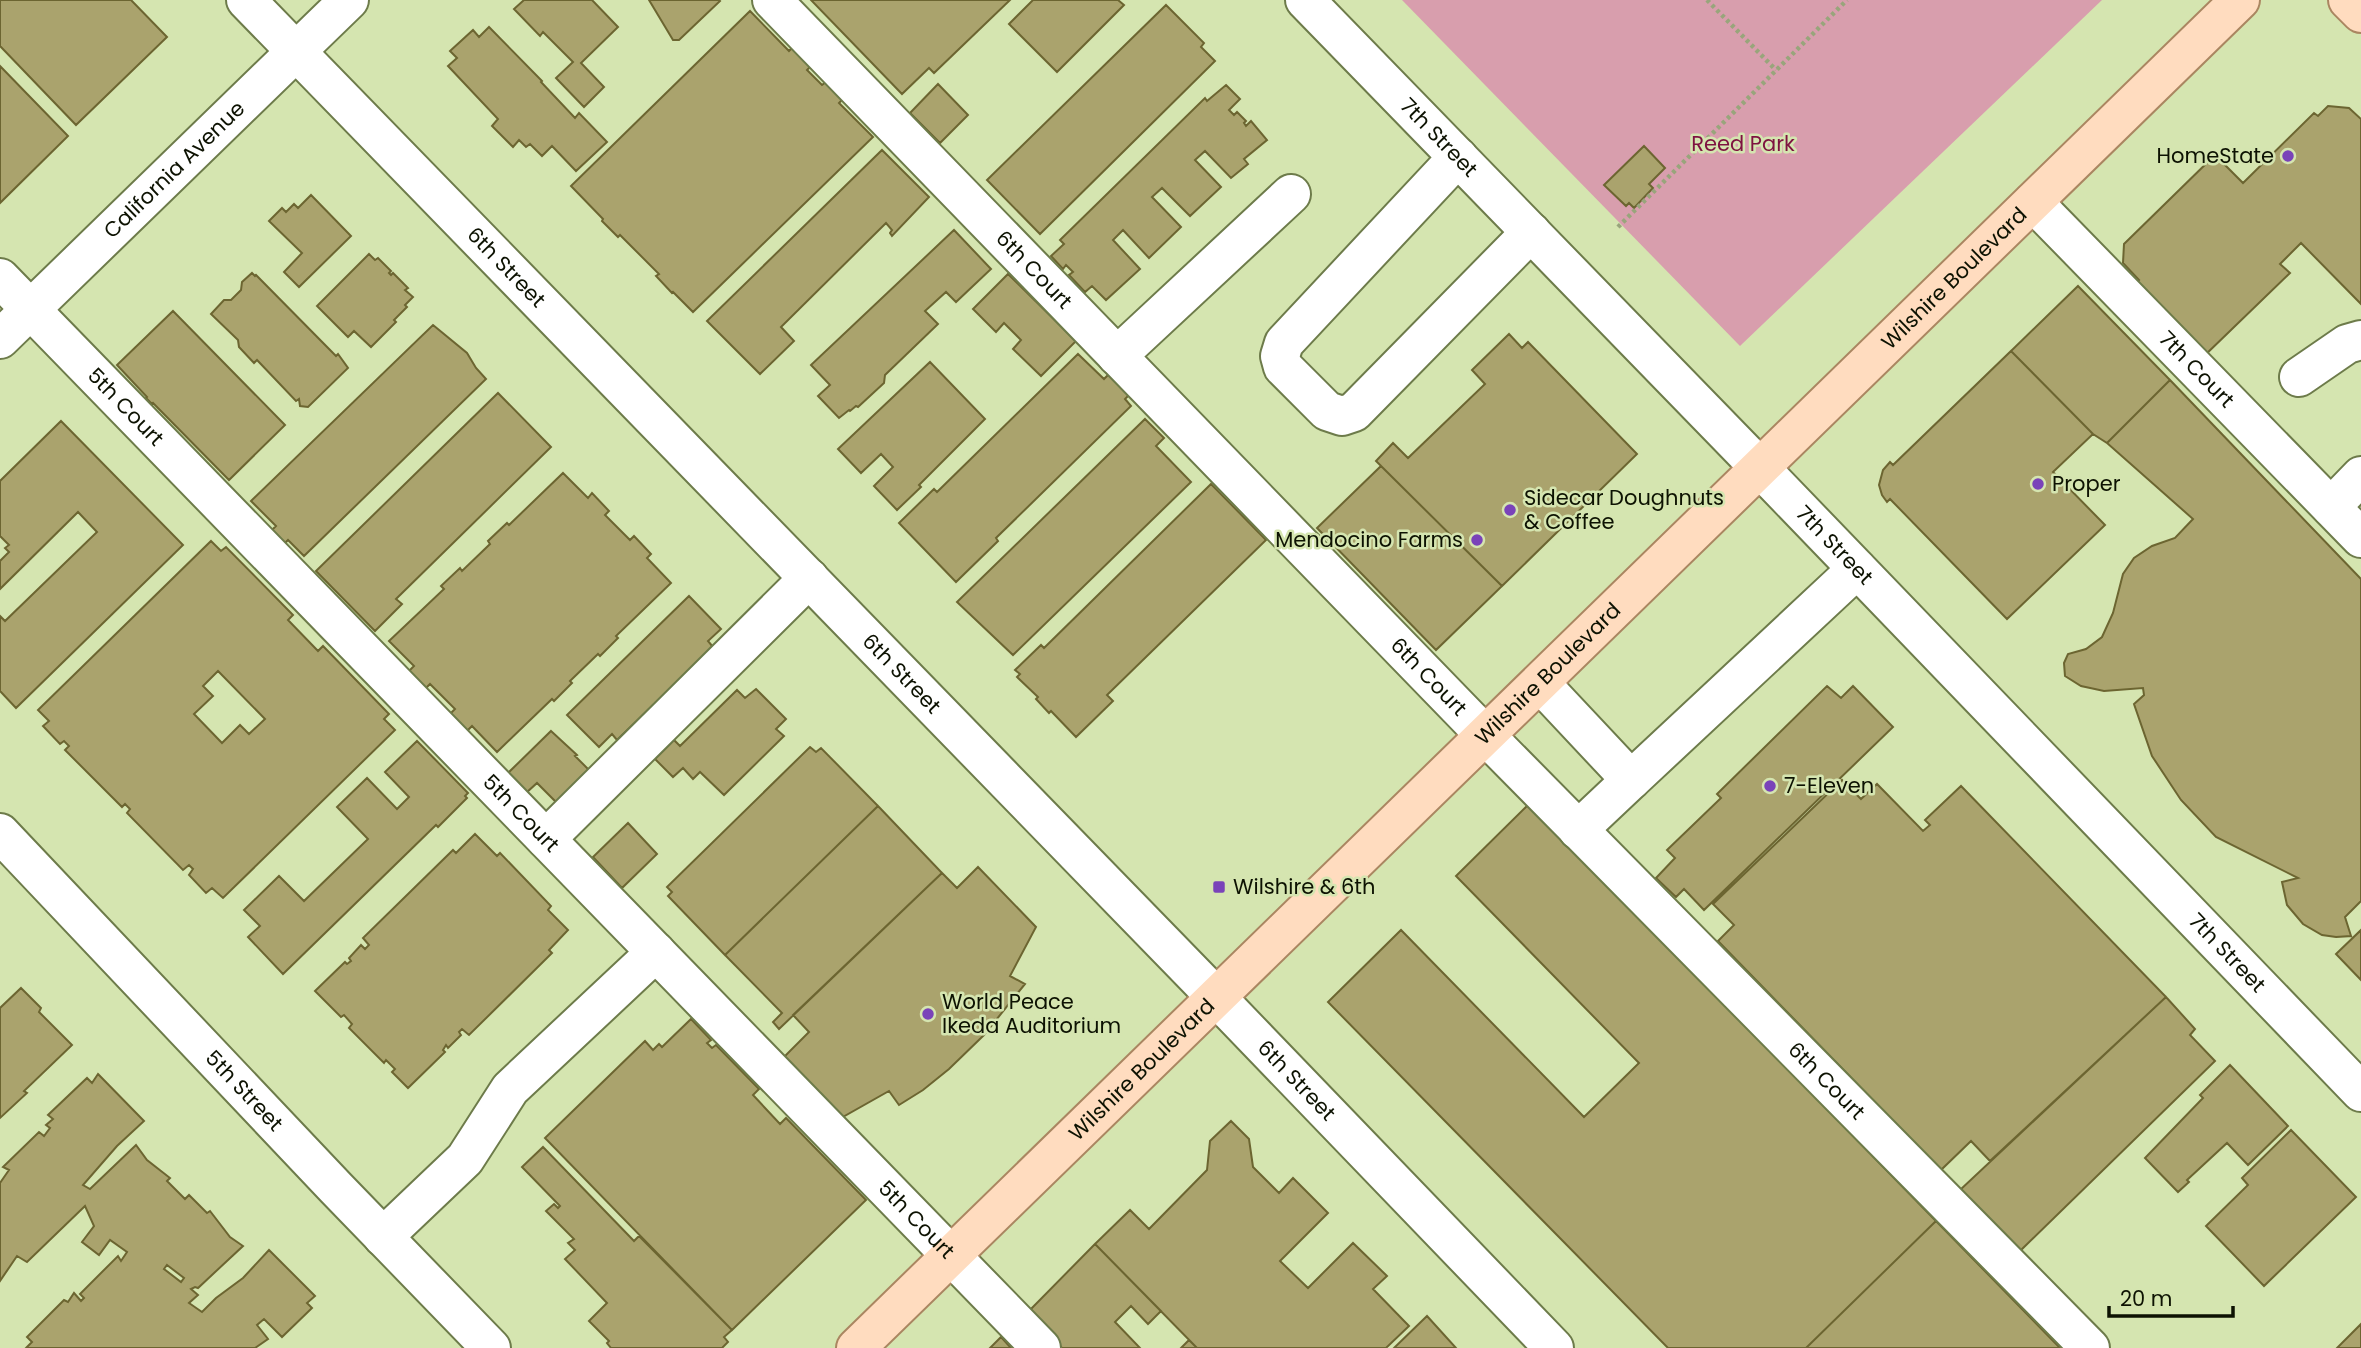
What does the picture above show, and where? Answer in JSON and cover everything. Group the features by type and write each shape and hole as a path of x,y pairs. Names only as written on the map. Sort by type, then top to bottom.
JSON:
{"main road":[{"name":"Wilshire Boulevard","path":"856,1348 2240,0"},
{"path":"2348,0 2361,13"}],"street":[{"name":"6th Street","path":"246,0 1554,1348"},
{"name":"California Avenue","path":"0,339 349,0"},
{"name":"6th Court","path":"772,0 1486,736 2090,1348"},
{"name":"7th Street","path":"1305,0 2361,1092"},
{"path":"1458,157 1284,343 1280,356 1283,367 1327,411 1342,416 1354,412 1531,232"},
{"path":"1117,356 1291,194"},
{"name":"7th Court","path":"2033,202 2361,538"},
{"name":"5th Court","path":"0,278 1041,1348"},
{"path":"2299,377 2347,344 2361,340"},
{"path":"2331,507 2361,476"},
{"path":"1578,830 1857,569"},
{"path":"546,839 809,578"},
{"path":"1540,683 1631,780"},
{"name":"5th Street","path":"0,833 491,1348"},
{"path":"383,1237 465,1158 510,1089 656,952"}],"path":[{"path":"1707,0 1776,70"},
{"path":"1618,227 1847,0"}],"green space":[{"name":"Reed Park","path":"1402,0 2102,0 1740,346"}],"building":[{"path":"0,0 131,0 167,37 76,125 0,46"},
{"path":"524,0 592,0 618,27 581,63 604,87 584,107 556,78 573,62 543,32 540,36 514,9"},
{"path":"649,0 720,1 679,40 673,40"},
{"path":"811,0 1010,0 934,73 929,68 902,94"},
{"path":"1033,0 1118,0 1124,5 1057,72 1009,24"},
{"path":"1166,5 1204,43 1201,47 1215,61 1040,234 987,180"},
{"path":"750,11 789,51 793,47 811,66 807,70 822,85 826,82 843,99 839,103 873,137 693,312 571,186"},
{"path":"489,27 575,118 579,113 607,142 576,171 552,146 542,156 530,144 526,147 519,140 513,147 492,126 498,119 448,66 457,58 450,51 473,30 479,37"},
{"path":"0,66 68,136 0,203"},
{"path":"938,84 968,115 940,143 910,113"},
{"path":"1226,85 1240,99 1229,110 1234,115 1237,112 1246,121 1246,126 1251,121 1267,140 1244,159 1248,164 1231,178 1205,151 1195,160 1221,187 1190,216 1162,188 1152,197 1181,227 1149,258 1123,230 1113,240 1140,269 1106,300 1092,286 1085,292 1069,275 1073,272 1066,265 1063,269 1051,256 1064,244 1060,240 1205,98 1207,101"},
{"path":"2328,106 2349,108 2361,119 2361,304 2301,243 2280,264 2290,273 2202,358 2132,287 2139,280 2123,263 2124,244 2215,155 2243,183 2314,113 2318,116"},
{"path":"1644,146 1665,168 1649,184 1653,188 1634,208 1629,203 1626,206 1604,185"},
{"path":"882,150 929,197 892,236 892,230 886,223 781,327 794,341 760,374 707,321"},
{"path":"311,195 351,236 299,287 284,272 302,253 269,221 282,208 286,212 294,204 298,208"},
{"path":"954,230 991,269 956,302 946,292 925,311 938,324 885,375 884,383 858,407 839,418 818,396 830,385 811,365"},
{"path":"369,254 375,260 378,258 391,271 391,275 393,273 408,288 405,290 413,297 394,320 396,322 371,347 354,331 348,337 317,306"},
{"path":"252,273 336,356 338,354 348,368 308,407 300,406 299,399 296,401 257,360 254,363 239,347 238,340 211,314 224,300 231,300 241,290 242,282"},
{"path":"1008,274 1076,341 1041,376 1013,349 1021,340 1004,323 996,332 973,309"},
{"path":"2078,286 2170,380 2107,443 2093,434 2011,351"},
{"path":"173,311 285,425 229,480 146,398 117,365"},
{"path":"433,325 467,353 486,379 304,556 288,540 285,543 272,530 276,526 251,501"},
{"path":"1509,334 1522,348 1528,342 1637,454 1502,586 1376,461 1393,443 1408,458 1485,384 1472,370"},
{"path":"2011,351 2093,434 2053,472 2105,525 2007,619 1890,499 1887,502 1879,485 1883,470 1890,462 1893,465"},
{"path":"1078,354 1104,379 1110,373 1131,393 1125,399 1131,406 996,538 998,541 956,582 899,523 934,489 937,492"},
{"path":"930,362 985,419 897,510 874,486 893,467 881,454 861,473 838,449"},
{"path":"2170,380 2361,579 2361,901 2345,917 2351,936 2322,935 2303,924 2287,905 2282,882 2298,878 2216,837 2181,800 2152,756 2134,704 2144,695 2143,688 2104,691 2081,686 2065,676 2064,663 2068,654 2086,649 2102,637 2113,613 2123,574 2134,558 2152,546 2175,538 2193,519 2107,443"},
{"path":"498,393 551,447 396,599 402,604 375,631 316,571"},
{"path":"1145,419 1164,438 1156,446 1191,482 1013,655 957,602"},
{"path":"61,421 183,545 16,708 0,691 0,616 5,621 97,532 78,512 0,589 0,561 9,552 5,548 9,545 0,536 0,481"},
{"path":"1381,466 1502,586 1436,650 1317,528"},
{"path":"563,473 588,498 592,493 609,511 605,515 630,540 634,536 651,554 647,558 671,583 616,636 618,638 600,656 598,654 570,681 572,683 554,701 552,699 497,752 472,726 466,732 449,715 455,709 430,684 425,689 408,672 414,666 389,641 444,589 441,586 460,568 462,571 490,544 488,541 507,523 509,525"},
{"path":"1211,484 1266,540 1107,695 1113,701 1076,737 1036,699 1038,697 1017,677 1020,674 1015,670 1041,645 1044,648"},
{"path":"211,541 221,551 226,547 293,615 288,620 318,651 323,646 389,714 384,719 395,730 223,898 212,888 206,893 189,875 193,869 189,865 183,870 127,813 130,809 125,804 122,807 65,750 69,746 64,741 60,744 43,726 49,721 38,710","holes":["218,671 265,719 249,734 240,725 222,743 194,714 213,696 203,686"]},
{"path":"689,596 721,629 708,641 713,647 617,740 612,734 599,747 567,715"},
{"path":"1827,686 1841,698 1853,686 1893,727 1704,910 1684,889 1676,897 1656,878 1675,858 1667,850 1721,798 1717,794"},
{"path":"756,689 786,719 776,729 784,736 724,795 700,772 693,779 683,768 673,777 655,759 674,740 680,746 737,690 745,698"},
{"path":"551,731 591,772 558,804 537,783 526,793 507,774"},
{"path":"417,741 468,793 465,796 467,798 283,974 248,937 260,926 244,910 279,876 304,901 368,839 337,807 367,778 397,809 409,797 385,772"},
{"path":"810,747 816,752 821,748 878,806 725,955 668,896 672,892 667,887"},
{"path":"1842,780 1861,799 1877,784 1923,831 1930,825 1925,820 1961,786 2166,997 1990,1161 1971,1141 1941,1170 1718,941 1734,925 1713,904"},
{"path":"1529,804 1936,1221 1806,1348 1668,1348 1328,1002 1401,930 1584,1117 1639,1063 1456,876"},
{"path":"878,806 942,873 779,1029 773,1022 782,1013 725,955"},
{"path":"628,823 657,854 622,888 593,857"},
{"path":"475,834 497,856 500,853 551,906 548,910 568,930 549,950 552,953 469,1035 462,1029 459,1032 461,1035 448,1048 446,1045 443,1050 445,1052 408,1088 392,1072 395,1069 386,1060 384,1063 349,1028 352,1024 344,1015 341,1017 315,991 345,962 347,964 351,961 349,958 361,945 365,949 369,945 363,938 453,850 456,853"},
{"path":"978,867 1036,927 1010,976 1025,984 984,1035 923,1090 899,1105 889,1091 841,1118 784,1057 809,1032 793,1015 942,873 957,888"},
{"path":"2361,930 2361,980 2336,954"},
{"path":"21,988 41,1008 39,1012 72,1045 0,1118 0,1008"},
{"path":"2166,997 2195,1029 2190,1035 2215,1061 2020,1251 1960,1190"},
{"path":"691,1019 711,1040 707,1043 712,1048 716,1045 759,1089 753,1095 780,1124 786,1118 866,1200 732,1330 545,1138 645,1041 653,1050 659,1044 662,1047"},
{"path":"2230,1065 2288,1126 2248,1165 2227,1143 2187,1180 2189,1182 2178,1192 2145,1158 2203,1098 2200,1095"},
{"path":"98,1074 144,1121 117,1146 83,1185 90,1189 136,1145 147,1160 170,1178 167,1181 185,1199 189,1195 207,1213 210,1211 230,1237 243,1246 198,1288 191,1289 198,1295 189,1303 202,1312 243,1278 269,1250 315,1296 307,1303 312,1308 282,1337 264,1319 257,1325 268,1339 255,1348 26,1348 32,1342 27,1337 64,1300 68,1302 74,1293 81,1301 84,1298 80,1294 118,1256 121,1261 127,1252 110,1240 99,1255 82,1242 94,1226 85,1206 27,1262 17,1256 0,1281 0,1183 9,1170 3,1167 39,1132 44,1136 50,1128 46,1125 53,1119 48,1115 87,1078 92,1083","holes":["167,1265 184,1278 181,1282 164,1269"]},
{"path":"1231,1121 1249,1139 1253,1167 1279,1193 1293,1178 1328,1213 1280,1261 1308,1288 1353,1243 1387,1276 1373,1289 1409,1326 1386,1348 1197,1348 1095,1244 1130,1210 1149,1229 1207,1170 1210,1141"},
{"path":"2291,1130 2356,1197 2264,1286 2206,1226 2248,1185 2242,1178"},
{"path":"543,1147 634,1241 639,1236 732,1330 724,1337 728,1342 722,1348 611,1348 607,1343 609,1341 589,1321 607,1303 565,1259 575,1250 568,1243 574,1239 546,1211 554,1204 558,1208 560,1206 522,1167"},
{"path":"1936,1221 2060,1348 1806,1348"},
{"path":"1095,1244 1161,1311 1148,1324 1131,1306 1115,1322 1140,1348 1062,1348 1027,1313"},
{"path":"1427,1316 1456,1348 1394,1348"},
{"path":"2361,1324 2361,1348 2337,1348"},
{"path":"1001,1337 1011,1348 990,1348"},
{"path":"1189,1340 1197,1348 1181,1348"}],"place":[{"name":"HomeState","path":"2288,156"},
{"name":"Proper","path":"2038,484"},
{"name":"Sidecar Doughnuts & Coffee","path":"1510,510"},
{"name":"Mendocino Farms","path":"1477,540"},
{"name":"7-Eleven","path":"1770,786"},
{"name":"Wilshire & 6th","path":"1219,887"},
{"name":"World Peace Ikeda Auditorium","path":"928,1014"}]}
